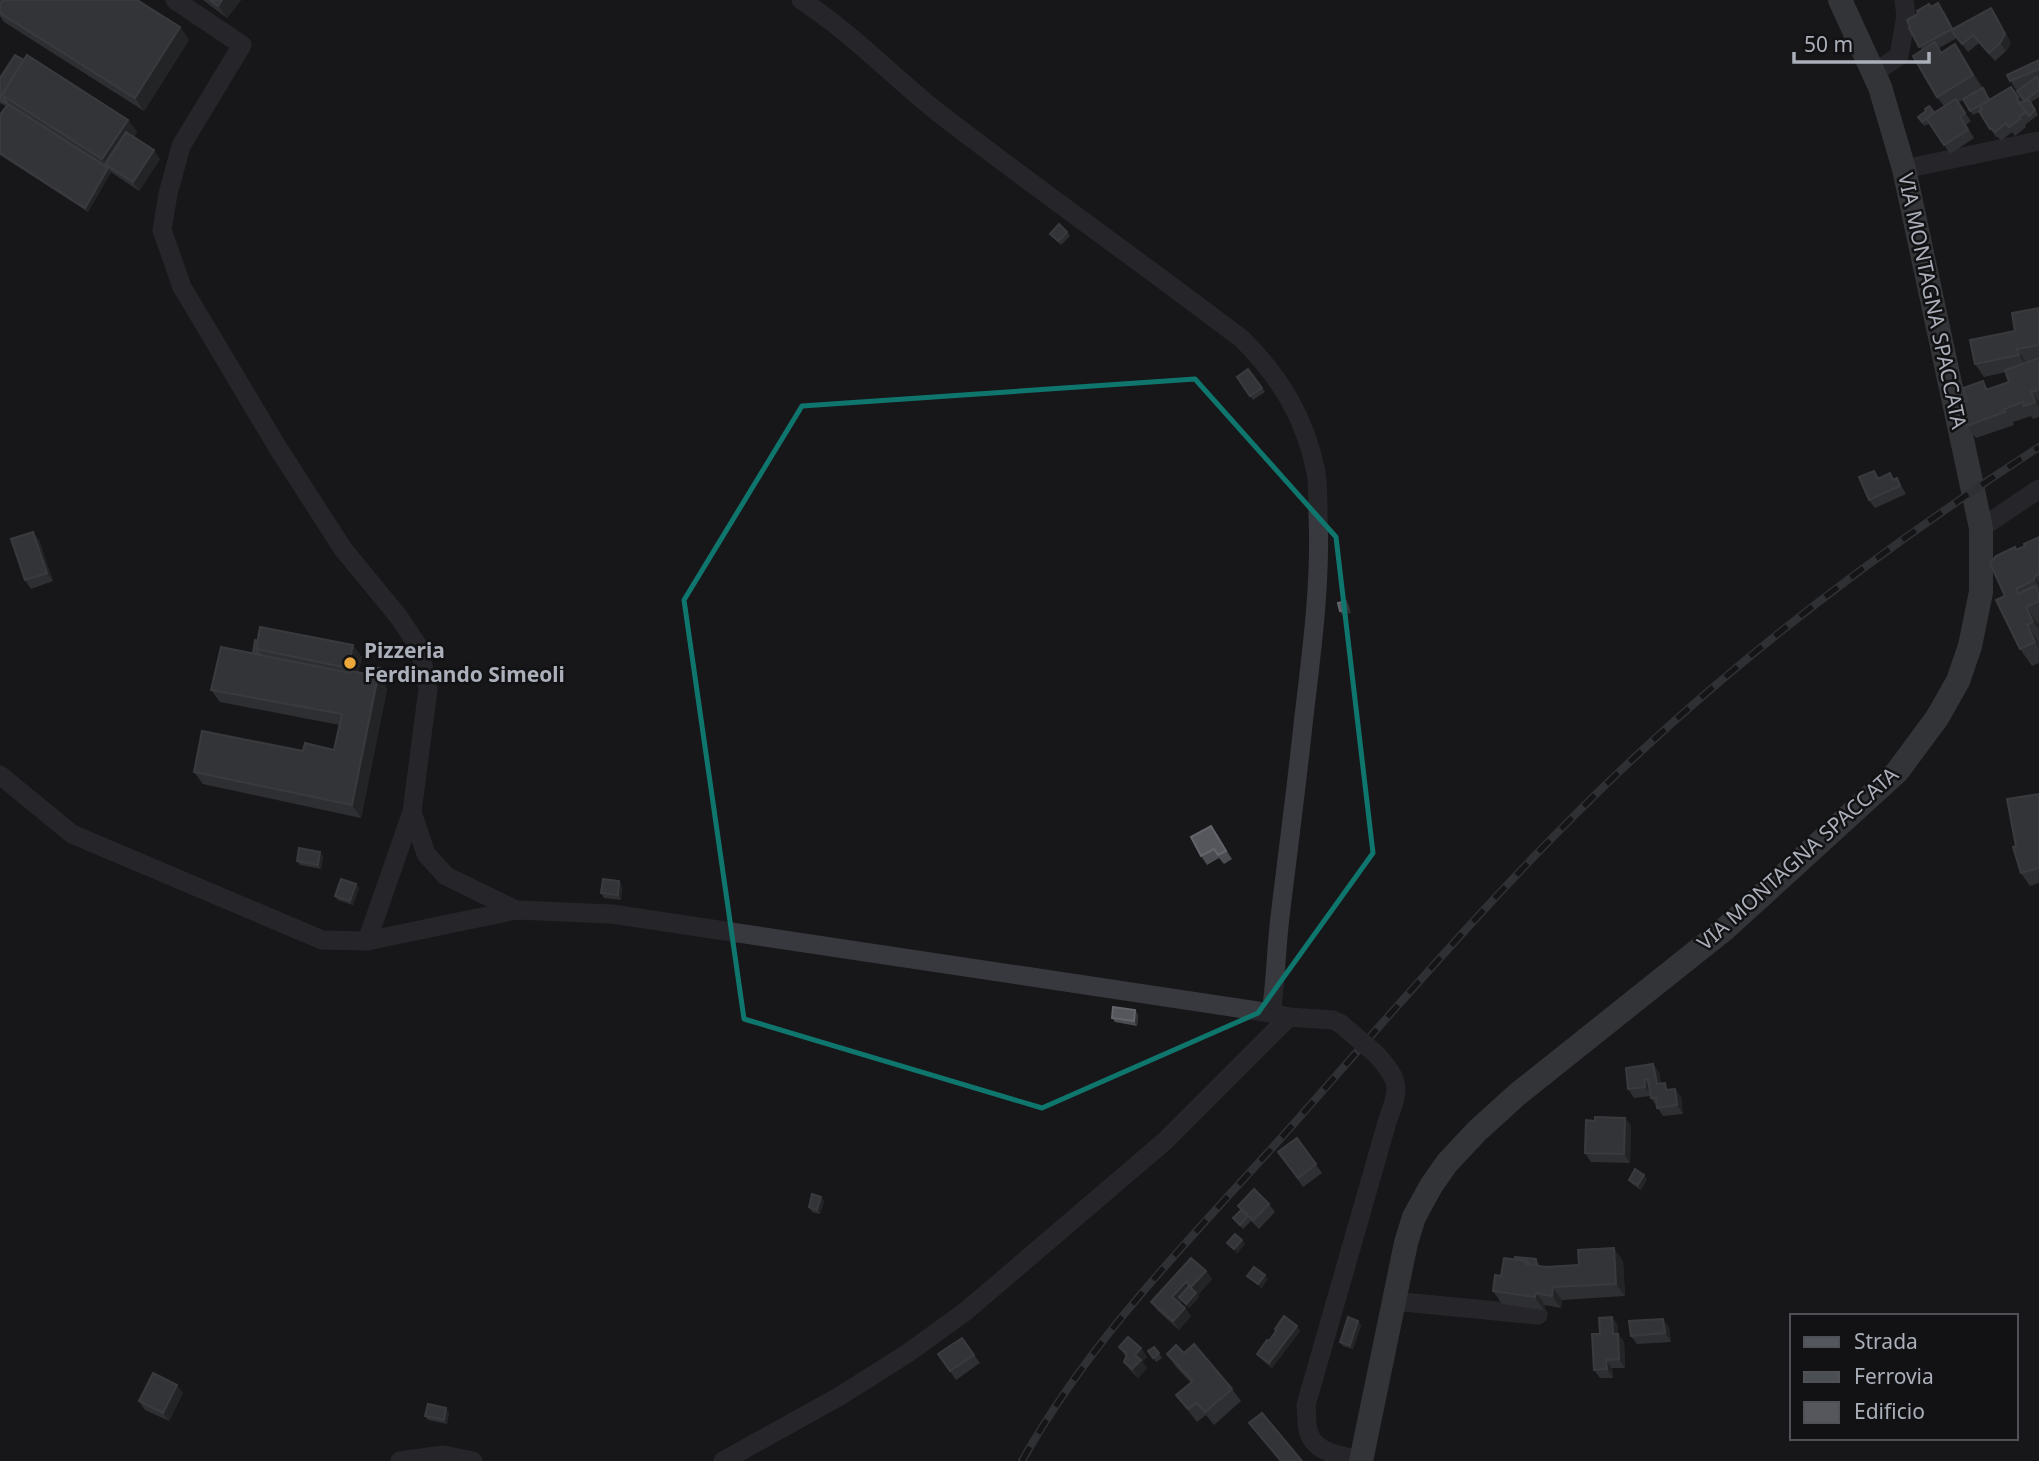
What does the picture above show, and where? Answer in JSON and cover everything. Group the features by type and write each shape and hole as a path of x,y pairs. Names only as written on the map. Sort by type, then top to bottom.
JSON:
{"main road":[{"name":"VIA MONTAGNA SPACCATA","path":"1361,1461 1406,1243 1415,1217 1447,1163 1519,1093 1726,928 1897,772 1937,718 1958,681 1970,646 1981,592 1981,528 1891,119 1874,73 1840,0"}],"street":[{"path":"175,0 242,44 181,146 168,194 162,230 182,287 278,448 343,548 398,616 419,647 428,689 412,812 366,941"},
{"path":"801,0 825,16 910,91 1242,339 1272,373 1293,404 1309,442 1317,475 1320,546 1296,797 1279,921 1274,991 1280,1015"},
{"path":"1874,73 1899,56 1906,16 1904,0"},
{"path":"1904,169 2039,141"},
{"path":"1981,528 2039,489"},
{"path":"0,775 72,834 322,940 366,941 516,910 612,914 1280,1015 1333,1020 1341,1024 1377,1055 1393,1075 1396,1086 1396,1097 1307,1405 1309,1433 1315,1443 1333,1454 1361,1461"},
{"path":"412,812 426,855 446,876 516,910"},
{"path":"723,1461 840,1396 908,1353 966,1311 1165,1141 1280,1015"},
{"path":"1393,1301 1538,1315"},
{"path":"400,1461 443,1455 473,1461"}],"highlighted area":[{"path":"1195,379 1336,537 1373,853 1258,1013 1042,1108 744,1019 684,600 802,406"}],"building":[{"path":"2,0 137,0 180,27 135,98 0,13"},
{"path":"210,0 222,0 218,6"},
{"path":"1938,3 1952,29 1919,47 1907,20 1929,4 1931,7"},
{"path":"1991,8 2005,34 2000,43 1989,53 1973,35 1962,44 1951,30"},
{"path":"1935,42 1941,53 1955,44 1973,75 1937,97 1913,56"},
{"path":"15,55 24,60 2,95 8,104 0,100 0,78"},
{"path":"27,55 128,120 102,159 2,95"},
{"path":"2039,60 2039,69 2010,81 2007,75"},
{"path":"2037,77 2039,90 2024,101 2017,91"},
{"path":"2011,87 2026,112 2009,127 2006,123 1995,132 1990,129 1979,111 1982,109 1979,106"},
{"path":"1983,88 1989,100 1970,111 1963,99"},
{"path":"1956,99 1965,113 1960,117 1968,130 1944,145 1926,118"},
{"path":"2029,100 2035,110 2029,116 2019,103"},
{"path":"8,104 108,168 85,208 0,153 0,115"},
{"path":"1929,106 1934,112 1922,122 1918,117"},
{"path":"126,132 154,150 133,182 105,164"},
{"path":"1059,224 1067,232 1058,241 1050,234"},
{"path":"2039,308 2039,345 2017,349 2019,355 1975,364 1970,340 2015,331 2012,313"},
{"path":"2039,358 2039,388 2031,391 2035,402 2024,406 2023,402 2004,409 2005,412 1967,426 1959,403 1967,400 1963,388 1983,381 1986,390 2009,382 2005,370"},
{"path":"1248,369 1262,388 1250,396 1237,377"},
{"path":"1874,471 1878,479 1890,473 1893,480 1897,478 1900,486 1869,500 1859,477"},
{"path":"33,532 47,573 25,580 11,539"},
{"path":"2039,537 2039,574 2034,580 2016,589 2018,594 2035,586 2039,594 2039,601 2026,607 2033,622 2027,625 2035,642 2020,649 1996,600 2005,596 1990,563 1996,556 2015,547 2016,550"},
{"path":"1346,601 1348,609 1340,611 1338,603"},
{"path":"260,627 353,645 348,668 256,649"},
{"path":"255,640 258,641 256,649 260,655 253,653"},
{"path":"221,647 350,673 378,676 352,805 194,772 202,731 303,751 305,743 334,750 342,714 211,690"},
{"path":"370,666 384,669 382,681 378,676 368,674"},
{"path":"2039,794 2039,868 2021,873 2013,847 2016,846 2007,799"},
{"path":"1211,826 1226,851 1218,855 1214,849 1201,856 1191,837"},
{"path":"299,848 320,852 318,865 297,861"},
{"path":"341,879 356,884 350,901 335,896"},
{"path":"603,879 619,881 618,895 601,893"},
{"path":"1113,1007 1135,1010 1134,1021 1112,1018"},
{"path":"1653,1064 1657,1084 1665,1083 1666,1090 1675,1089 1677,1105 1657,1108 1656,1098 1651,1098 1648,1079 1644,1080 1645,1087 1628,1089 1626,1068"},
{"path":"1595,1117 1625,1118 1624,1154 1585,1153 1586,1120 1595,1121"},
{"path":"1297,1138 1316,1164 1298,1178 1278,1152"},
{"path":"1635,1169 1644,1175 1638,1185 1629,1180"},
{"path":"1254,1189 1269,1204 1253,1220 1238,1206"},
{"path":"812,1194 821,1197 817,1210 809,1207"},
{"path":"1241,1210 1248,1216 1240,1225 1233,1218"},
{"path":"1235,1234 1242,1240 1234,1249 1227,1243"},
{"path":"1614,1248 1616,1284 1553,1287 1552,1296 1536,1293 1535,1297 1493,1291 1495,1275 1501,1276 1504,1258 1546,1267 1579,1265 1578,1250"},
{"path":"1191,1258 1206,1271 1191,1287 1186,1282 1172,1297 1185,1308 1173,1321 1151,1302"},
{"path":"1515,1259 1536,1259 1536,1265"},
{"path":"1254,1267 1265,1275 1258,1284 1247,1276"},
{"path":"1189,1286 1196,1293 1186,1304 1179,1297"},
{"path":"1284,1316 1297,1326 1269,1363 1257,1354 1267,1340 1269,1341"},
{"path":"1348,1317 1358,1321 1350,1345 1340,1342"},
{"path":"1612,1317 1613,1334 1618,1334 1619,1359 1606,1360 1607,1369 1594,1370 1592,1334 1600,1334 1599,1318"},
{"path":"1663,1319 1665,1333 1631,1336 1629,1321"},
{"path":"1128,1337 1141,1348 1135,1355 1141,1360 1132,1369 1124,1362 1127,1354 1119,1347"},
{"path":"962,1338 974,1355 950,1371 938,1354"},
{"path":"1194,1344 1232,1389 1205,1412 1197,1403 1188,1409 1176,1395 1193,1381 1167,1354 1176,1345 1184,1353"},
{"path":"1154,1347 1159,1353 1153,1358 1148,1351"},
{"path":"153,1373 177,1385 163,1413 139,1401"},
{"path":"428,1404 446,1408 444,1420 425,1416"},
{"path":"1262,1413 1302,1461 1281,1461 1249,1423"}],"railway":[{"path":"1022,1461 1080,1371 1147,1287 1458,937 1590,800 1683,713 1831,592 2039,447"}],"place":[{"name":"Pizzeria Ferdinando Simeoli","path":"350,663"}]}
